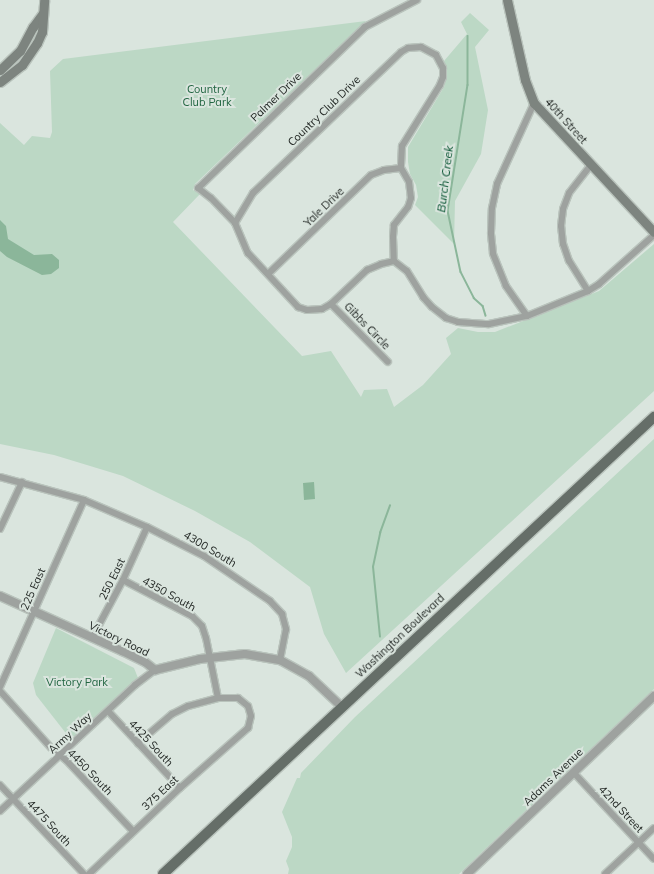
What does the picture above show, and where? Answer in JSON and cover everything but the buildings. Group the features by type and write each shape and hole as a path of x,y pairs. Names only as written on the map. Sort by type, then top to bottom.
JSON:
{"main road":[{"path":"0,82 18,68 32,52 42,32 44,0"},
{"name":"40th Street","path":"507,0 525,80 534,103 654,233"},
{"path":"0,70 20,51 33,27 43,13"},
{"name":"Washington Boulevard","path":"164,874 654,417"}],"street":[{"name":"Palmer Drive","path":"235,223 211,198 198,188 365,28 417,0"},
{"name":"Country Club Drive","path":"235,223 253,193 401,52 408,48 421,46 436,55 443,68 443,77 440,85 402,146 401,168 409,182 411,198 408,207 394,225 394,261"},
{"path":"527,316 506,286 493,252 491,234 492,208 497,184 534,103"},
{"path":"588,291 569,261 563,244 561,226 563,209 569,193 591,165"},
{"name":"Yale Drive","path":"268,274 371,176 384,170 401,168"},
{"path":"235,223 248,253 298,307 314,311 322,309 331,304 366,270 394,261 407,271 423,297 432,307 446,318 458,322 489,324 527,316 588,291 599,284 654,233"},
{"name":"Gibbs Circle","path":"331,304 388,362"},
{"name":"4300 South","path":"0,477 84,500 147,527 204,556 270,601 282,614 286,629 280,660"},
{"path":"0,529 22,482"},
{"name":"225 East","path":"0,687 84,500"},
{"name":"250 East","path":"92,638 123,580 147,527"},
{"name":"4350 South","path":"123,580 192,616 202,626 206,638 218,698"},
{"name":"Victory Road","path":"0,596 145,662 154,670 200,659 245,654 280,660"},
{"path":"280,660 309,676 342,707"},
{"name":"Army Way","path":"0,811 135,685 154,670"},
{"name":"4450 South","path":"0,691 60,756 133,831"},
{"name":"Adams Avenue","path":"467,874 654,696"},
{"path":"138,743 172,714 188,706 218,698"},
{"name":"375 East","path":"89,874 133,831 248,728 251,716 248,706 238,698 218,698"},
{"name":"4425 South","path":"108,711 180,788"},
{"name":"42nd Street","path":"574,773 654,859"},
{"name":"4475 South","path":"0,785 84,874"},
{"path":"605,874 654,828"}],"green space":[{"path":"470,13 489,30 475,47 488,110 481,154 455,201 454,244 415,205 418,197 416,185 410,174 408,147 444,87 447,76 444,61 467,34 461,22"},
{"name":"Country Club Park","path":"366,21 195,184 193,190 200,194 173,222 302,356 331,351 361,397 364,390 387,389 394,407 423,385 451,354 446,338 458,328 478,332 495,332 599,291 654,244 654,391 346,673 324,634 310,587 250,542 195,511 123,476 54,455 0,444 0,123 24,145 32,136 50,138 52,132 50,71 63,59"},
{"path":"654,439 654,689 459,874 288,874 289,869 286,861 292,847 292,837 282,812 297,778 300,778 301,773 355,717"},
{"name":"Victory Park","path":"56,628 134,668 138,678 72,741 36,695 33,683"}],"shaded area":[{"path":"0,220 6,226 8,239 34,255 52,254 59,260 59,268 51,274 42,275 7,257 0,251"},
{"path":"314,482 315,499 304,500 303,483"}],"waterway":[{"name":"Burch Creek","path":"468,36 468,85 448,211 461,272 474,298 483,306 486,316"},
{"name":"Burch Creek","path":"380,637 373,567 380,533 390,506"}]}
